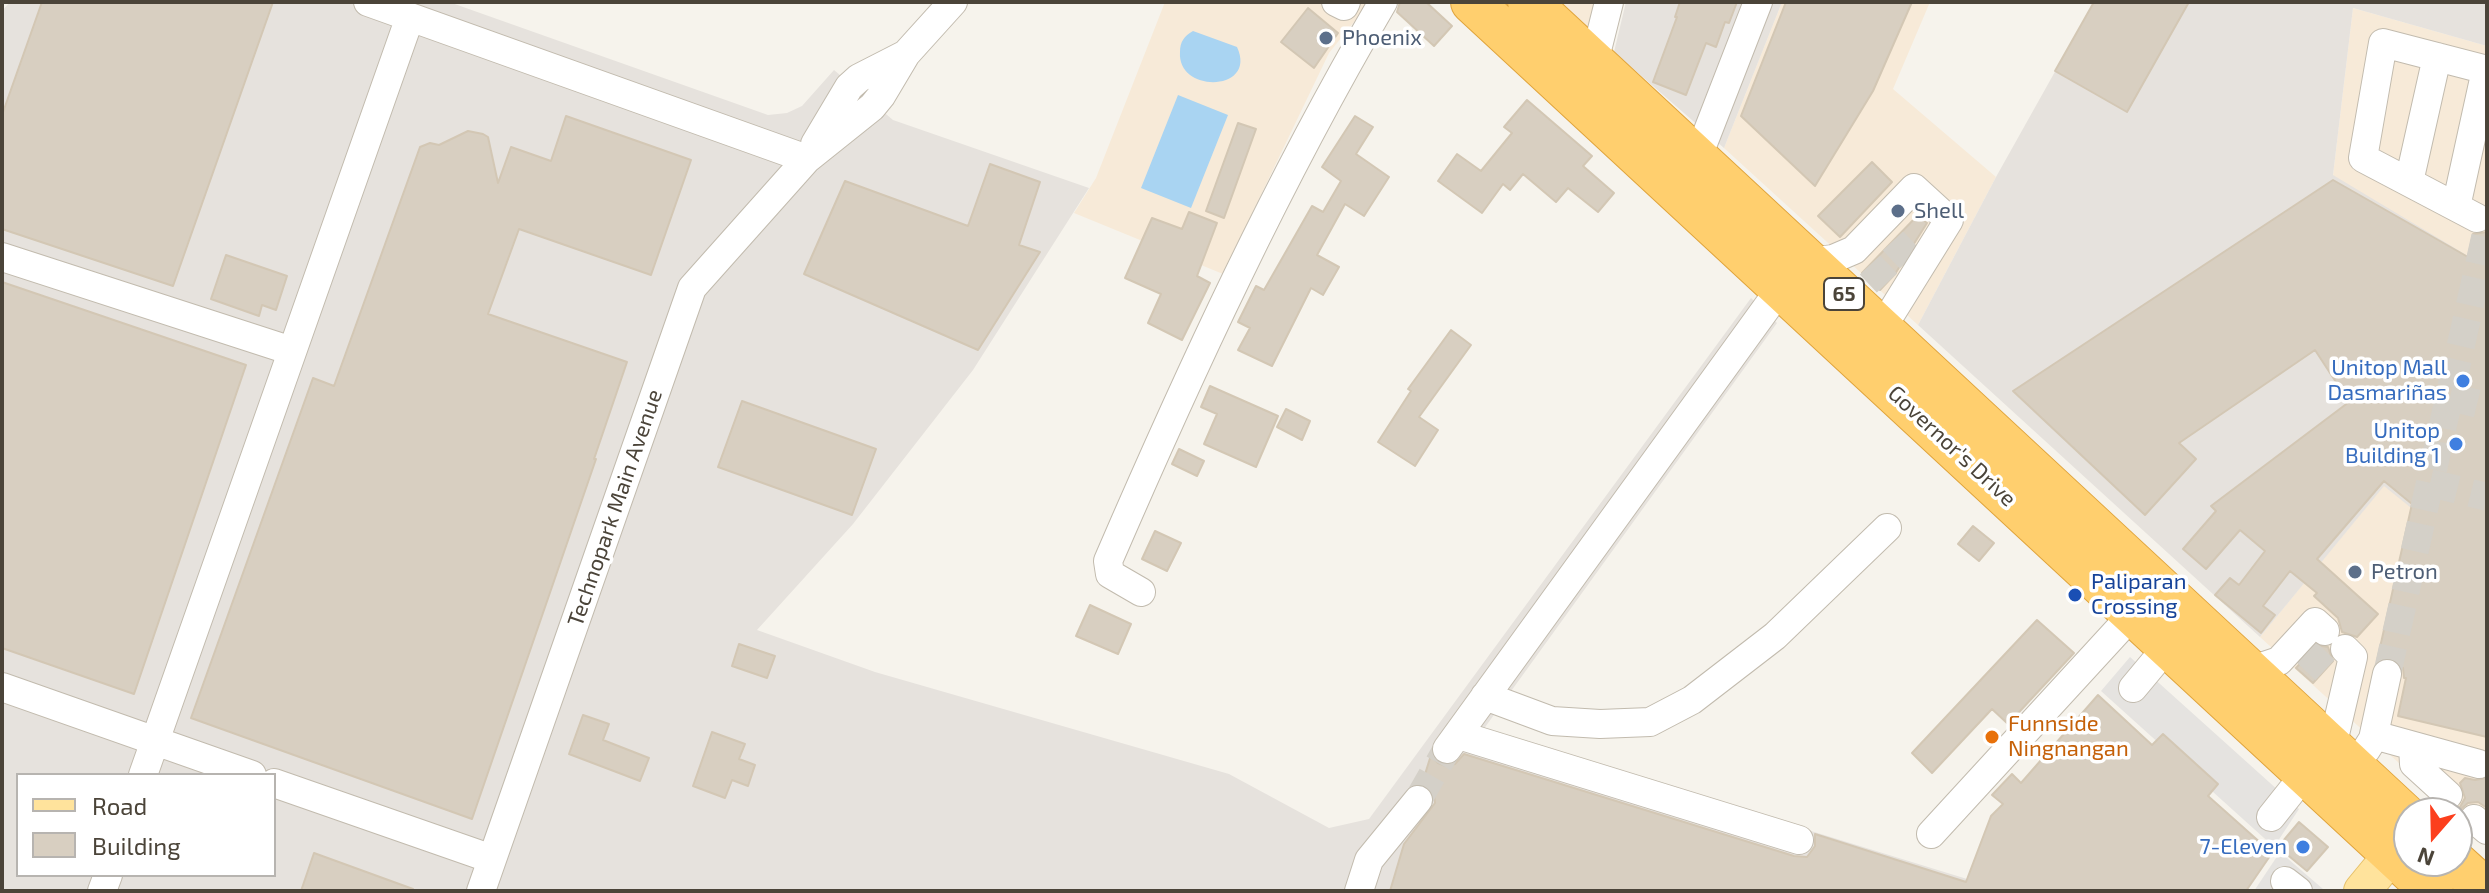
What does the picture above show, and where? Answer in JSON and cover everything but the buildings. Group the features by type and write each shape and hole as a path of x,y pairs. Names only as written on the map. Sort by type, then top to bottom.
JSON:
{"highway":[{"name":"Governor's Drive","path":"1472,2 1678,167 1795,275 1876,298 1906,377 2146,600 2249,671 2341,756 2393,822"},
{"name":"Governor's Drive","path":"1529,2 1594,62 1678,167"},
{"name":"Governor's Drive","path":"2146,600 2168,646 2341,756"}],"main road":[{"path":"2362,891 2393,849"}],"street":[{"path":"368,2 807,159"},
{"name":"Technopark Main Avenue","path":"481,891 692,288 807,159 872,107 906,54 953,2"},
{"path":"1336,2 1344,6 1346,2"},
{"path":"1141,592 1110,574 1108,561 1225,298 1323,104 1383,2"},
{"path":"1594,62 1609,2"},
{"path":"1678,167 1704,141 1758,2"},
{"path":"144,773 410,17"},
{"path":"2383,43 2487,70 2466,212 2363,158 2383,43"},
{"path":"2409,182 2437,57"},
{"path":"1876,298 1900,249 1876,298"},
{"path":"2,257 292,351"},
{"path":"1799,840 1453,742 1795,275 1833,259 1876,298"},
{"path":"1485,696 1552,721 1600,724 1650,722 1692,700 1775,636 1887,528"},
{"path":"1931,834 2146,600"},
{"path":"2249,671 2279,661 2318,663 2353,657 2335,640 2315,622 2318,663 2341,756"},
{"path":"2133,688 2168,646"},
{"path":"2271,817 2341,756 2387,674"},
{"path":"2,687 246,773"},
{"path":"2341,756 2413,746 2479,764"},
{"path":"2413,746 2414,764 2448,795"},
{"path":"276,784 492,859"},
{"path":"1359,891 1369,860 1418,800"}],"shaded area":[{"path":"10,2 449,2 768,115 787,113 802,106 834,70 893,120 1089,188 973,370 853,524 757,630 875,672 1229,774 1329,828 1369,819 1751,298 1777,323 1483,730 1967,879 1963,891 2,891 2,11"},
{"path":"1165,2 1370,2 1329,53 1223,274 1074,213 1096,178"},
{"path":"1559,2 1595,2 1588,29"},
{"path":"1626,2 1782,2 1724,148 1614,52"},
{"path":"1782,2 1930,2 1893,89 1996,177 1918,325 1724,148"},
{"path":"2094,2 2487,2 2487,46 2353,8 2333,175 2468,256 2410,507 2384,486 2260,637 1918,325"},
{"name":"Unitop Mall Dasmariñas","path":"2353,8 2487,46 2487,843 2473,830 2473,797 2436,797 2260,637 2384,485 2410,506 2333,175"},
{"path":"2130,657 2299,809 2274,847 2101,691"},
{"path":"2280,852 2323,889 2254,891"}],"water":[{"path":"1193,31 1237,47 1240,62 1237,73 1215,82 1202,81 1191,75 1182,66 1180,48 1183,40"},
{"path":"1178,95 1228,115 1191,208 1141,188"}],"tunnel":[{"path":"2387,674 2487,229"},
{"path":"1893,241 1910,259"},
{"path":"1870,265 1887,283"},
{"path":"2450,397 2487,406"},
{"path":"2430,483 2487,497"},
{"path":"2306,652 2325,670"},
{"path":"1418,800 1447,749"}],"place":[{"name":"Phoenix","path":"1326,38"},
{"name":"Shell","path":"1898,211"},
{"name":"Unitop Mall Dasmariñas","path":"2463,381"},
{"name":"Unitop Building 1","path":"2456,444"},
{"name":"Petron","path":"2355,572"},
{"name":"Paliparan Crossing","path":"2075,595"},
{"name":"Funnside Ningnangan","path":"1992,737"},
{"name":"7-Eleven","path":"2303,847"}]}
